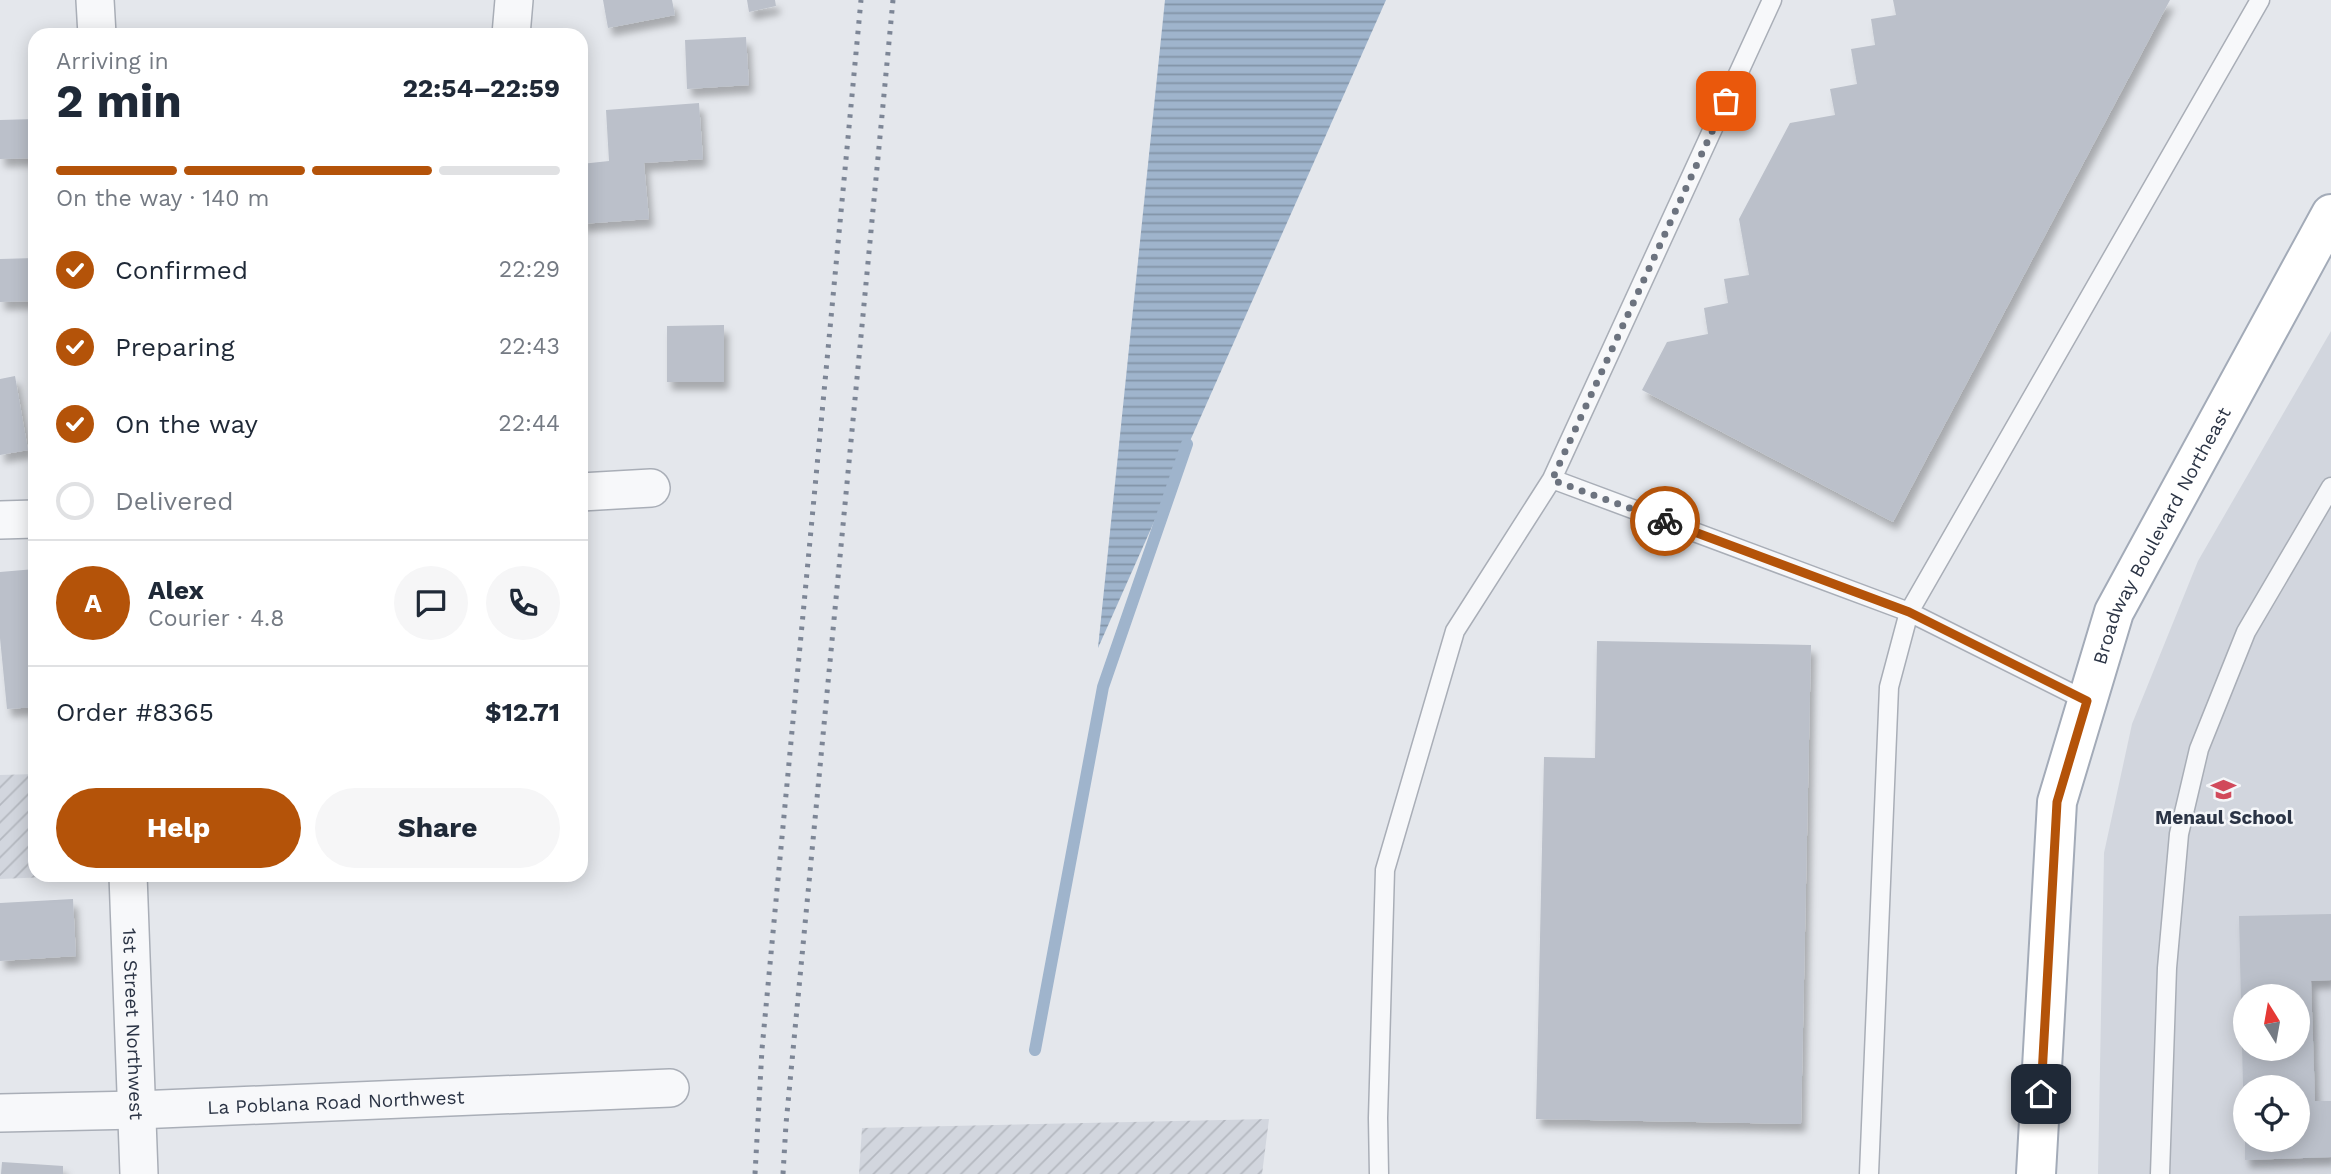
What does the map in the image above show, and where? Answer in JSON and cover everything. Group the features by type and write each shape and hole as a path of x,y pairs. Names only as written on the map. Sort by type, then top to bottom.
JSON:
{"main road":[{"name":"Broadway Boulevard Northeast","path":"2036,1174 2057,802 2114,612 2331,214"}],"street":[{"path":"95,0 97,28"},
{"path":"512,28 514,0"},
{"path":"588,492 652,488"},
{"path":"0,520 28,519"},
{"name":"1st Street Northwest","path":"128,882 139,1174"},
{"name":"La Poblana Road Northwest","path":"0,1113 137,1110 670,1088"}],"lane":[{"path":"1379,1174 1378,1118 1385,870 1455,631 1552,480 1772,0"},
{"path":"1869,1174 1889,687 1909,612 2260,0"},
{"path":"1552,480 1909,612 2087,701"},
{"path":"2160,1174 2167,968 2179,834 2199,749 2246,632 2331,488"}],"shaded area":[{"name":"Menaul School","path":"2331,331 2331,1174 2098,1174 2104,853 2132,724 2198,561"},
{"path":"28,774 28,878 0,879 0,775"},
{"path":"1269,1119 1262,1174 859,1174 862,1128"}],"water":[{"path":"1165,0 1386,0 1098,648"}],"building":[{"path":"603,0 672,0 675,15 608,28"},
{"path":"747,0 775,0 776,6 749,12"},
{"path":"1893,0 2170,0 1893,522 1642,390 1667,342 1708,334 1704,308 1728,303 1724,279 1749,275 1739,219 1790,123 1835,115 1830,89 1857,84 1851,49 1875,45 1871,19 1896,15"},
{"path":"746,37 749,85 687,89 685,40"},
{"path":"699,103 703,159 644,163 649,219 588,223 588,163 609,161 606,110"},
{"path":"28,119 28,158 0,159 0,120"},
{"path":"28,258 28,301 0,302 0,259"},
{"path":"724,325 724,382 667,382 667,326"},
{"path":"15,376 28,450 0,455 0,379"},
{"path":"28,570 28,708 7,709 0,638 0,572"},
{"path":"1597,641 1811,645 1801,1124 1536,1119 1544,757 1595,758"},
{"path":"73,899 76,956 0,961 0,903"},
{"path":"2331,914 2331,980 2311,981 2315,1101 2331,1101 2331,1157 2245,1160 2245,1152 2310,1152 2310,1075 2243,1075 2242,1061 2310,1061 2310,984 2241,984 2239,916"},
{"path":"2,1162 63,1166 63,1174 1,1174"}],"waterway":[{"path":"1035,1050 1103,687 1187,444"}],"railway":[{"path":"755,1174 762,1049 861,0"},
{"path":"783,1174 893,0"}],"way so far":[{"path":"1665,521 1552,480 1726,101"}],"place":[{"name":"Menaul School","path":"2224,789"}],"route":[{"path":"1665,521 1909,612 2087,701 2057,802 2041,1094"}]}
